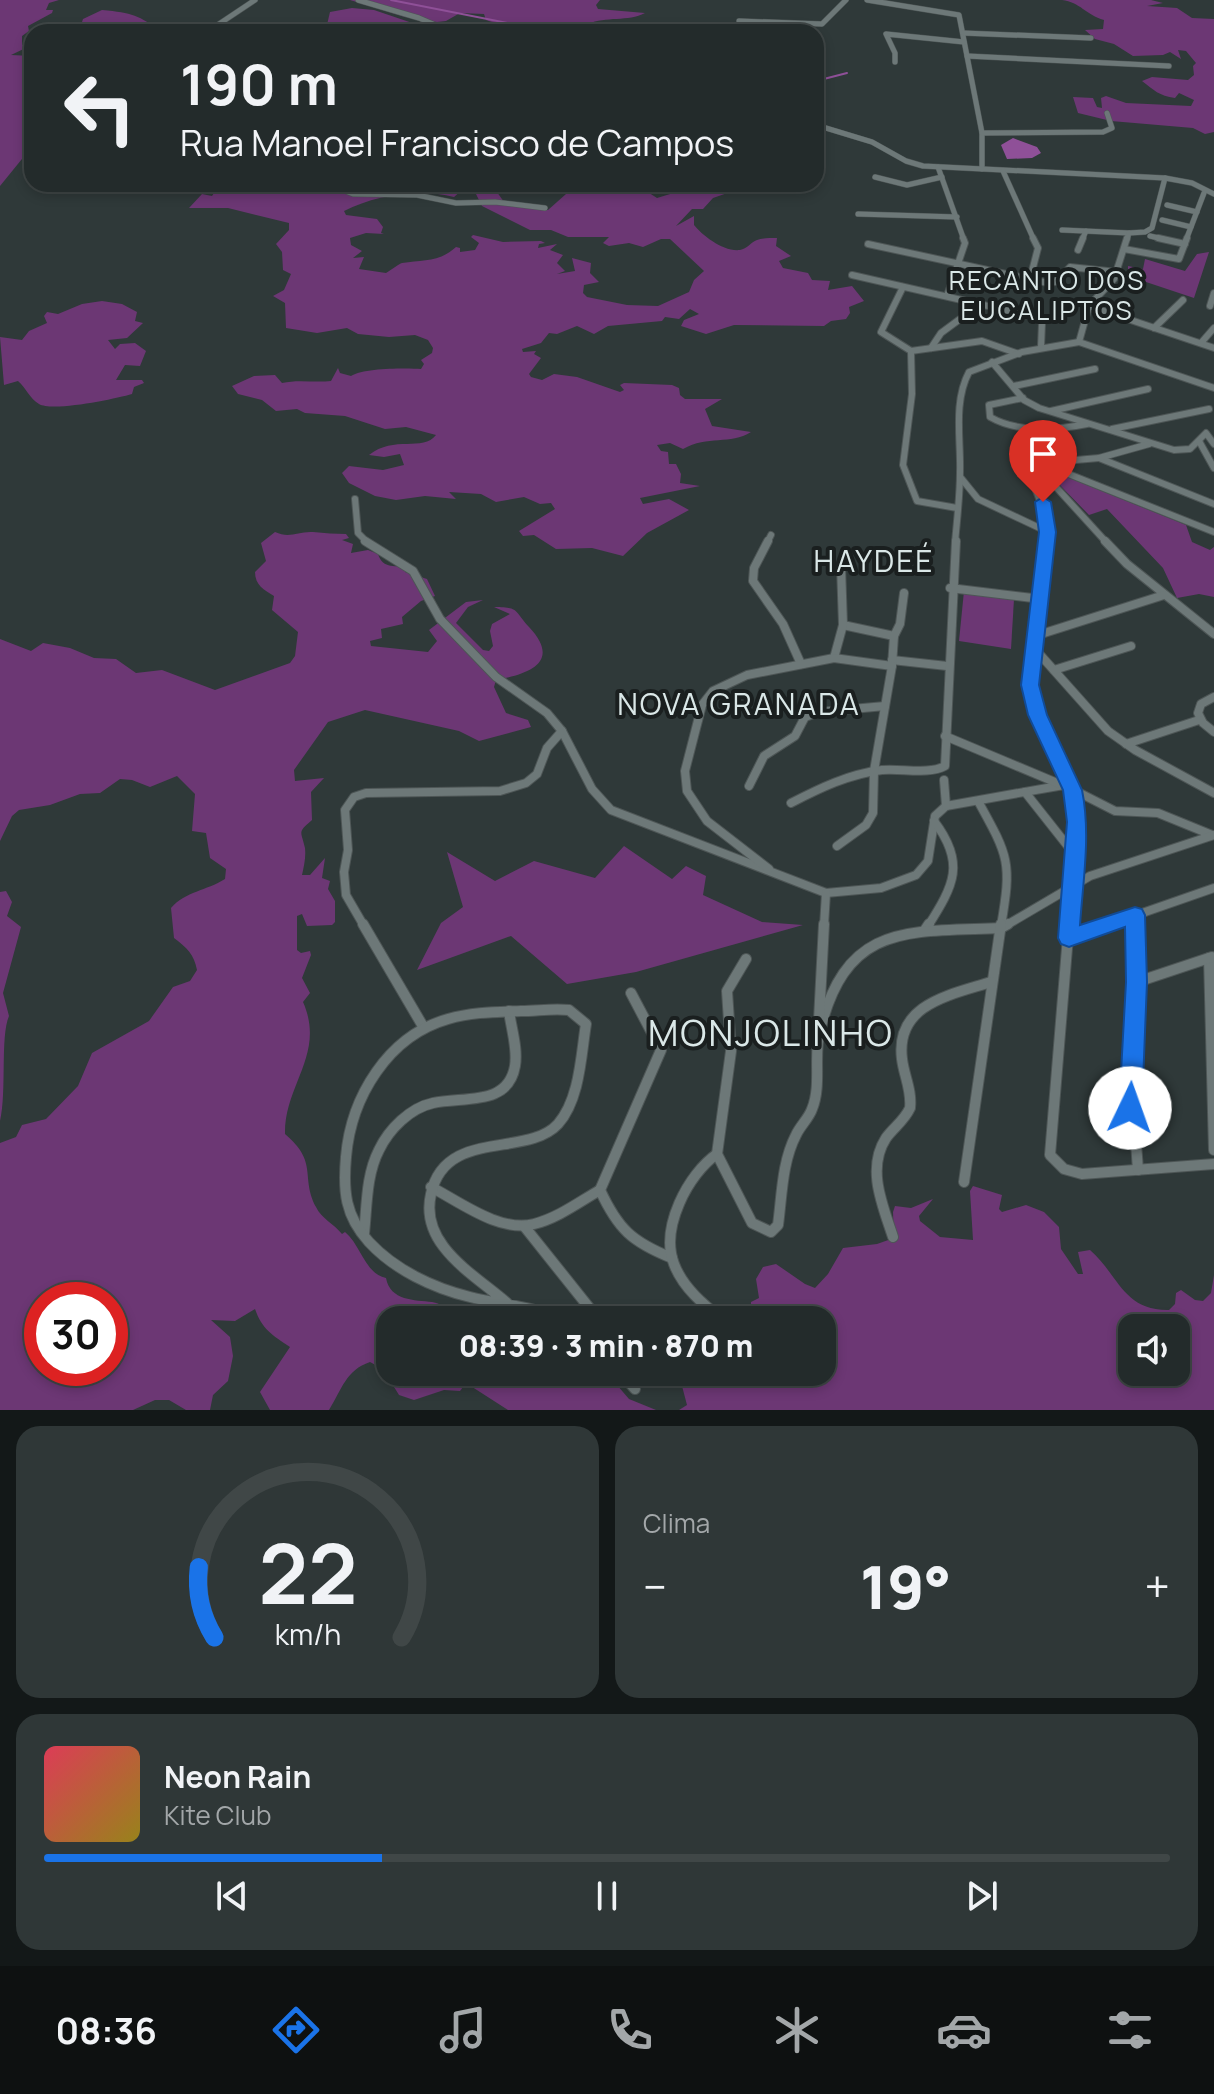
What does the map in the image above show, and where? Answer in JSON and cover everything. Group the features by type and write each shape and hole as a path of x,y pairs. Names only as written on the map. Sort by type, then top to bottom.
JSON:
{"street":[{"path":"219,24 255,0"},
{"path":"358,0 433,24"},
{"path":"739,21 822,24 846,0"},
{"path":"867,0 959,15 982,133 982,169"},
{"path":"927,0 937,11"},
{"path":"963,33 1091,38"},
{"path":"895,62 895,53 886,34 964,42"},
{"path":"967,56 1169,66"},
{"path":"982,133 1108,132 1112,128 1107,113"},
{"path":"824,127 872,142 911,163 1003,171 1165,178 1192,183 1214,194"},
{"path":"938,167 965,243 947,296"},
{"path":"1003,171 1038,248 1030,279"},
{"path":"875,177 907,185 942,177"},
{"path":"1062,230 1145,232 1152,228 1165,178"},
{"path":"348,192 417,195 456,203 495,202 545,208"},
{"path":"1124,249 1177,259 1204,193"},
{"path":"1167,205 1197,212"},
{"path":"858,214 957,217"},
{"path":"1162,220 1191,227"},
{"path":"1078,250 1086,231"},
{"path":"1079,342 1089,306 1117,272 1129,233"},
{"path":"1150,236 1185,244"},
{"path":"868,244 1055,282 1067,268 1117,272"},
{"path":"852,275 1040,319 1041,347"},
{"path":"903,287 881,332 911,351 982,341 1019,354"},
{"path":"1154,328 1183,300"},
{"path":"1089,306 1214,348"},
{"path":"931,348 941,333 960,319"},
{"path":"1201,343 1214,328"},
{"path":"791,803 838,780 874,771 893,767 943,769 950,588 960,477 959,414 966,377 972,369 1068,340 1214,388"},
{"path":"911,351 912,394 903,469 917,501 957,508"},
{"path":"992,362 1023,398 1049,411 1182,451 1190,449 1210,433 1214,444"},
{"path":"1014,386 1095,369"},
{"path":"1049,411 1148,389"},
{"path":"1023,398 989,405 990,417 1001,424 1059,429 1089,424"},
{"path":"1110,430 1209,409"},
{"path":"1199,441 1214,468"},
{"path":"1039,464 1099,458 1151,444"},
{"path":"1099,458 1214,503"},
{"path":"1039,464 1031,478 1047,511 1048,532 1031,693 1068,787 1077,822 1074,883 1048,1146 1055,1163 1082,1174 1214,1164"},
{"path":"1039,464 1214,532"},
{"path":"1039,464 1127,564 1214,634"},
{"path":"960,477 978,499 1048,532"},
{"path":"355,499 361,538 413,571 440,619 496,677 547,713 562,731 592,789 611,810 826,893 881,888 916,875 928,861 934,821 946,806 1068,787"},
{"path":"771,535 754,568 753,581 783,624 801,664"},
{"path":"834,658 843,625 841,566"},
{"path":"950,588 1041,599"},
{"path":"837,846 870,819 894,636 900,624 904,593"},
{"path":"1038,635 1164,595"},
{"path":"843,625 894,636"},
{"path":"1054,670 1131,646"},
{"path":"1035,649 1099,723 1126,744 1214,793"},
{"path":"779,876 718,831 698,811 687,791 685,771 697,718 707,697 747,675 834,658 947,666"},
{"path":"1214,697 1198,706 1199,720 1214,732"},
{"path":"749,786 764,756 790,740 805,717 819,712 885,706"},
{"path":"1126,744 1199,720"},
{"path":"424,1028 346,895 344,872 348,850 345,810 348,803 366,793 509,789 526,783 537,774 547,748 562,731"},
{"path":"945,736 1068,787 1115,811 1158,813 1214,835"},
{"path":"944,780 946,806"},
{"path":"1025,792 1075,854"},
{"path":"964,1182 991,982 1008,892 1009,864 1003,846 978,801"},
{"path":"925,930 952,886 955,872 952,845 934,821"},
{"path":"819,1031 838,980 849,962 888,937 925,930 1001,928 1074,883 1214,835"},
{"path":"1069,938 1214,888"},
{"path":"746,959 727,991 731,1051 717,1154 752,1223 771,1232 778,1225 785,1166 795,1136 813,1108 826,893"},
{"path":"1135,915 1137,982 1130,1117 1138,1170"},
{"path":"1137,982 1212,957 1214,1150"},
{"path":"893,1237 878,1190 876,1160 887,1137 904,1121 909,1110 909,1090 900,1049 903,1026 917,1009 991,982"},
{"path":"431,1187 504,1222 524,1226 540,1222 600,1190 661,1050 631,993"},
{"path":"507,1303 438,1241 429,1218 431,1187 445,1165 467,1153 514,1139 546,1134 556,1126 572,1098 586,1024 581,1015 568,1009 489,1010 424,1028 395,1052 370,1080 352,1115 346,1145 344,1190 348,1211 364,1235 388,1258 417,1276 470,1297 517,1306"},
{"path":"364,1235 374,1160 402,1119 431,1103 496,1095 510,1079 515,1065 509,1011"},
{"path":"708,1306 686,1285 672,1258 676,1218 686,1193 705,1160 717,1154"},
{"path":"600,1190 620,1229 641,1247 672,1258"},
{"path":"524,1226 588,1306"},
{"path":"632,1386 635,1389"}],"shaded area":[{"path":"0,0 59,0 49,3 46,10 53,10 52,13 32,24 24,24 24,49 11,55 24,56 24,156 0,186"},
{"path":"350,0 600,0 596,5 598,9 645,13 588,24 495,24 486,20 484,14 460,13 437,22 405,17"},
{"path":"1062,0 1151,0 1163,3 1147,6 1177,8 1192,18 1214,19 1214,132 1205,134 1193,128 1111,121 1078,113 1073,97 1093,98 1097,107 1102,108 1101,98 1106,96 1126,103 1191,106 1194,100 1179,93 1175,98 1165,96 1142,81 1152,77 1188,80 1194,75 1193,66 1196,63 1186,51 1178,50 1181,59 1170,52 1133,56 1114,44 1095,39 1085,30 1103,29 1104,20 1074,3"},
{"path":"352,8 374,10 415,24 327,24 330,12"},
{"path":"102,10 135,16 150,24 81,24 83,19"},
{"path":"1013,138 1037,147 1041,153 1032,158 1007,159 1001,145"},
{"path":"215,192 460,192 454,197 427,193 398,195 344,211 346,215 377,219 383,227 381,233 384,234 366,233 350,238 351,245 362,251 353,258 364,257 359,269 386,273 402,263 437,258 456,247 460,248 460,252 475,250 479,243 471,237 473,235 503,242 541,241 545,243 539,244 538,248 557,244 550,250 563,255 557,263 565,271 557,274 575,271 572,258 591,263 590,273 599,282 584,285 583,293 587,297 627,305 658,306 689,292 694,280 704,271 670,239 661,239 643,247 629,243 609,246 603,243 609,237 568,237 551,230 530,230 482,206 475,192 497,192 504,202 548,210 566,194 564,192 648,192 657,198 677,192 730,192 713,198 703,209 692,209 676,226 694,216 694,225 702,233 720,246 733,250 742,249 759,239 777,238 776,246 791,256 779,261 783,268 808,273 812,280 830,281 828,290 852,286 864,301 849,307 850,313 846,319 831,321 824,326 734,325 706,334 681,326 684,320 699,314 690,309 679,319 665,317 662,321 608,326 594,334 577,326 557,334 549,333 541,343 522,349 523,352 536,351 534,354 541,358 529,374 531,377 542,380 554,374 577,377 620,392 624,390 620,385 624,383 672,385 679,388 680,395 685,399 722,399 705,409 712,426 751,432 735,438 701,442 683,449 670,443 657,445 661,451 668,452 669,464 676,464 681,474 680,483 700,486 640,498 643,504 669,499 689,510 647,533 623,556 592,548 556,549 534,535 523,536 519,531 555,509 551,503 540,504 524,497 496,502 481,494 449,492 456,499 425,496 396,500 375,496 349,483 342,473 349,466 383,470 404,465 400,454 384,457 369,455 388,446 424,442 436,435 406,427 385,429 345,416 305,413 297,409 276,411 262,400 238,394 232,386 254,376 275,375 282,383 331,381 338,368 340,373 351,376 375,370 421,369 424,364 421,360 432,353 433,348 428,340 415,335 389,337 358,334 347,328 317,333 286,328 285,303 273,296 284,290 291,274 283,270 282,252 276,244 289,230 289,223 228,208 189,208 202,194 212,196"},
{"path":"1209,252 1194,298 1128,276 1128,266 1143,269 1145,259 1185,271 1197,254"},
{"path":"102,301 122,304 137,312 135,321 143,323 127,338 108,340 115,349 120,344 135,343 146,351 140,366 125,365 116,380 142,380 144,383 134,387 132,394 57,407 36,402 18,381 4,385 0,337 22,340 29,331 47,323 44,316 47,312 58,314 82,304"},
{"path":"1052,471 1186,525 1192,542 1210,550 1214,547 1214,597 1199,594 1177,598 1163,568 1107,509 1089,515 1053,478 1049,473"},
{"path":"275,532 285,535 308,532 346,534 349,538 342,540 353,544 351,553 368,550 378,554 387,565 410,567 405,572 427,579 435,596 421,601 402,617 403,624 381,629 382,638 370,641 371,646 428,652 437,641 429,630 466,602 483,600 468,607 456,623 483,650 489,651 493,646 492,624 510,614 494,607 516,611 542,649 542,658 530,670 496,680 494,687 506,713 528,720 531,727 479,741 459,731 365,710 328,722 294,770 295,781 324,778 311,792 312,820 301,832 305,851 302,875 310,875 325,858 322,878 330,881 328,889 335,901 335,922 332,925 307,926 302,914 297,916 297,950 301,953 310,951 311,955 302,978 310,993 303,1002 310,1038 286,1116 285,1134 302,1153 311,1196 324,1218 342,1234 345,1232 373,1271 386,1278 392,1291 404,1298 441,1306 376,1306 376,1365 370,1362 355,1370 329,1410 270,1410 260,1392 290,1347 268,1331 255,1309 235,1321 211,1320 230,1337 233,1356 228,1381 213,1395 210,1410 186,1410 169,1400 155,1400 133,1410 0,1410 0,1143 16,1137 22,1125 46,1119 78,1086 92,1053 149,1021 173,987 190,981 197,970 196,964 189,952 174,938 171,908 183,898 225,879 226,869 210,858 206,833 192,831 195,794 177,776 150,787 120,779 100,793 80,794 50,805 19,810 12,816 0,841 0,639 31,651 43,643 70,648 94,658 116,659 136,673 162,670 215,690 290,663 295,656 298,632 272,610 274,596 258,584 255,572 266,561 261,543"},
{"path":"964,591 1014,599 1011,649 959,641"},
{"path":"624,846 672,879 686,866 706,876 703,895 762,922 803,925 636,972 567,984 511,936 417,970 441,923 463,907 447,852 495,881 534,861 595,878"},
{"path":"6,891 12,902 7,916 21,927 3,993 9,1016 0,1121 0,892"},
{"path":"973,1186 1002,1195 999,1209 1002,1212 1026,1205 1044,1212 1059,1227 1061,1249 1078,1274 1083,1274 1078,1252 1090,1250 1131,1298 1154,1309 1169,1310 1175,1304 1176,1293 1181,1290 1195,1300 1203,1301 1211,1293 1214,1275 1214,1410 679,1410 687,1405 682,1386 836,1386 836,1306 751,1306 751,1302 759,1298 756,1279 763,1267 776,1264 815,1288 828,1274 843,1248 877,1244 894,1238 895,1206 911,1208 933,1199 919,1216 920,1221 940,1237 973,1240 970,1191"},
{"path":"393,1386 464,1386 460,1391 444,1390 414,1400 399,1395"},
{"path":"471,1386 618,1386 629,1399 656,1410 508,1410"}],"waterway":[{"path":"391,0 513,24"},
{"path":"824,79 847,73"}],"district":[{"name":"RECANTO DOS EUCALIPTOS","path":"1047,296"},
{"name":"HAYDEÉ","path":"874,562"},
{"name":"NOVA GRANADA","path":"739,705"},
{"name":"MONJOLINHO","path":"771,1033"}],"route":[{"path":"1043,502 1047,511 1048,532 1031,693 1043,728 1073,790 1077,822 1069,938 1135,915 1137,982 1130,1108"}]}
